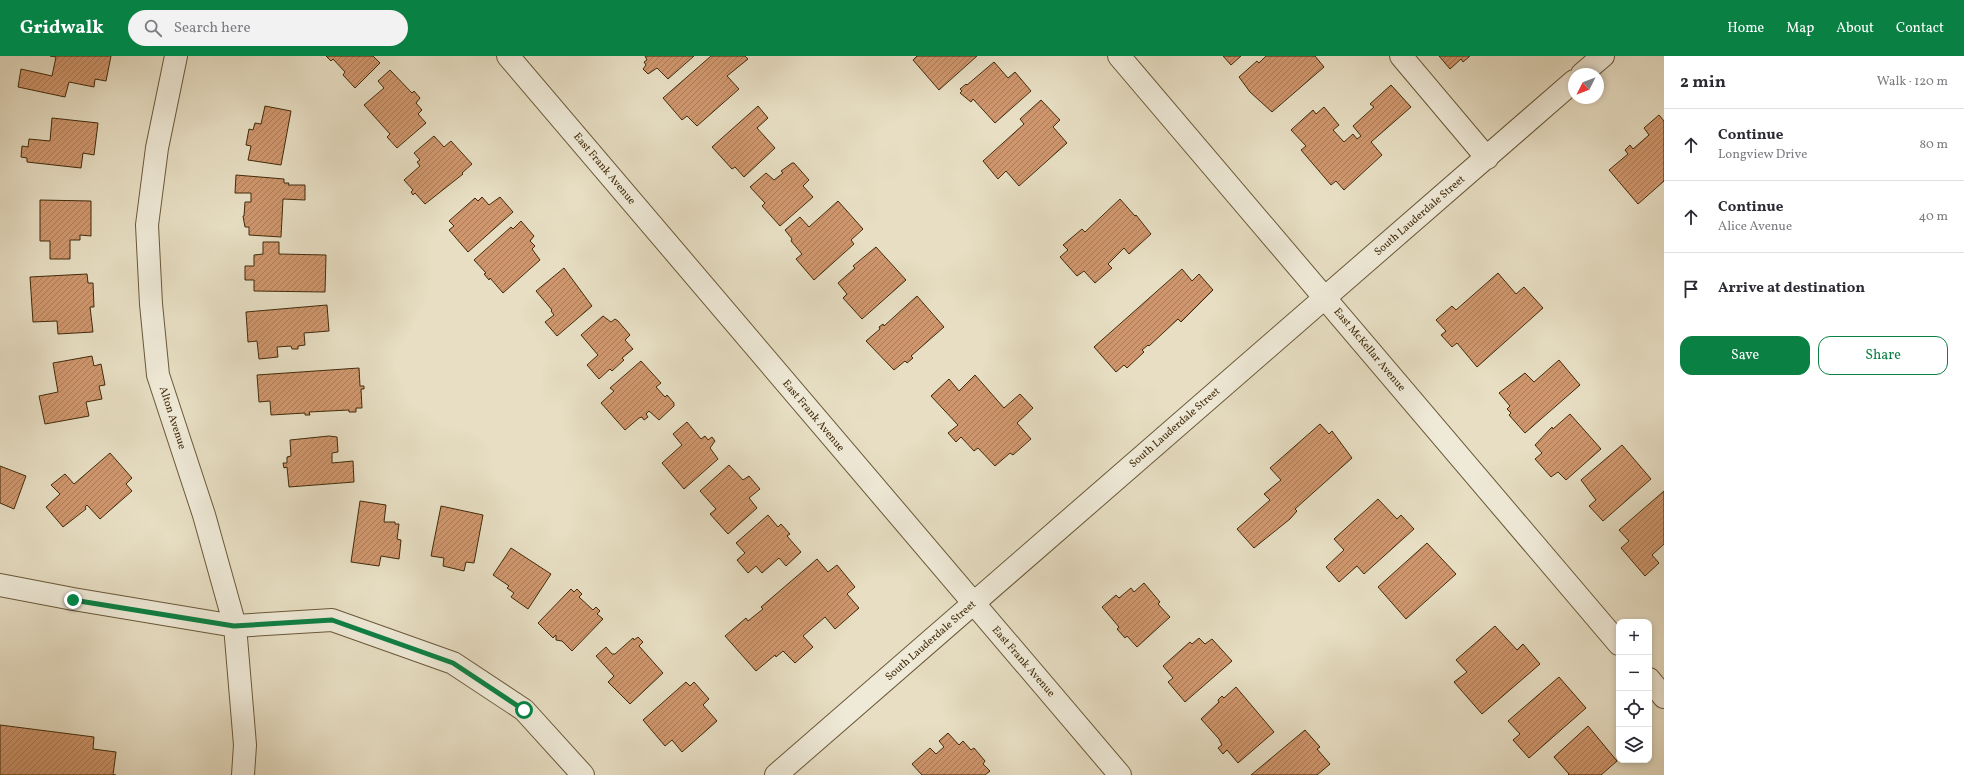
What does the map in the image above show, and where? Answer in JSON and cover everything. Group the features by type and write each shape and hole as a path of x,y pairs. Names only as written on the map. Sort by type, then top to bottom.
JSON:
{"street":[{"name":"Alton Avenue","path":"176,56 157,148 148,225 151,304 158,375 204,515 234,626 245,745 243,775"},
{"name":"East Frank Avenue","path":"508,56 1120,775"},
{"name":"East McKellar Avenue","path":"1119,56 1616,640"},
{"path":"1401,56 1487,158"},
{"path":"1589,68 1603,56"},
{"name":"South Lauderdale Street","path":"776,775 1568,86"},
{"path":"0,585 73,600 234,626 332,620 453,663 524,710 584,775"},
{"path":"1652,683 1664,697"}],"building":[{"path":"50,56 111,56 106,81 95,79 94,87 69,82 65,97 18,87 21,69 52,76 56,57"},
{"path":"326,56 373,56 380,63 355,88 343,75 345,72 333,59 331,61"},
{"path":"645,56 694,56 668,79 657,68 648,74 643,69 646,65 644,62 647,60"},
{"path":"711,56 745,56 748,59 727,76 739,89 697,126 687,116 682,120 663,98"},
{"path":"917,56 977,56 939,90 913,60"},
{"path":"1223,56 1241,56 1231,65"},
{"path":"1266,56 1315,56 1324,67 1272,112 1250,92 1239,77 1257,61 1259,63"},
{"path":"1439,56 1470,56 1463,62 1461,59 1450,69"},
{"path":"994,62 1008,78 1015,72 1031,91 995,123 973,99 971,102 960,93 962,91 960,89 966,84 967,85"},
{"path":"390,70 412,93 414,91 420,98 416,103 422,110 418,114 426,123 397,148 387,137 390,134 364,105 384,88 378,81"},
{"path":"1391,85 1411,107 1371,142 1382,155 1344,190 1336,181 1331,185 1301,150 1306,146 1291,130 1313,110 1316,114 1324,107 1339,125 1333,130 1344,142 1353,134 1357,139 1361,136 1353,126 1374,107 1370,104"},
{"path":"1041,100 1060,120 1053,127 1067,143 1019,186 1006,171 998,179 983,161 1024,124 1020,119"},
{"path":"265,106 291,111 281,165 248,160 251,146 246,145 249,129 253,130 255,123 261,124"},
{"path":"758,106 768,118 757,128 775,148 744,177 735,167 732,169 712,147"},
{"path":"1659,115 1664,121 1664,181 1638,204 1609,170 1628,154 1625,150 1630,145 1633,149 1649,135 1644,128"},
{"path":"52,118 98,123 94,155 83,153 81,168 27,162 27,158 21,157 22,146 28,147 29,139 50,141"},
{"path":"434,136 444,147 451,141 472,164 462,173 463,174 425,204 415,193 413,195 411,192 413,190 404,180 420,166 417,162 420,160 414,153"},
{"path":"794,163 809,180 803,186 813,197 780,226 762,206 765,203 750,187 766,173 774,180 783,173 781,171"},
{"path":"236,175 284,179 284,183 289,183 288,185 305,185 305,200 283,199 281,237 249,235 249,227 245,227 243,216 245,202 251,202 251,193 235,193"},
{"path":"482,197 489,205 500,197 513,212 468,252 449,230 454,226 449,221 475,198 478,201"},
{"path":"1120,199 1135,216 1136,215 1151,234 1129,254 1124,248 1108,264 1112,268 1095,283 1084,271 1077,276 1060,257 1068,250 1063,245 1082,229 1085,232"},
{"path":"40,200 91,201 91,236 80,235 80,240 70,240 70,259 50,259 50,241 40,241"},
{"path":"838,201 863,229 851,240 854,244 814,280 796,259 802,254 791,241 792,239 785,230 800,217 809,227"},
{"path":"521,221 534,236 530,241 535,246 532,249 540,260 503,293 490,278 489,280 484,274 486,273 474,260 511,227 513,229"},
{"path":"263,242 279,242 279,254 326,255 325,292 254,291 254,280 245,280 245,266 254,266 254,255 263,254"},
{"path":"876,247 906,280 862,319 843,298 847,294 838,283 855,268 853,266"},
{"path":"564,268 592,306 557,336 545,322 554,315 551,311 552,310 536,291"},
{"path":"1182,269 1192,281 1199,274 1213,290 1181,322 1178,319 1149,346 1148,345 1142,350 1144,352 1127,368 1124,365 1116,372 1094,347"},
{"path":"1498,273 1516,294 1524,287 1543,308 1477,367 1457,343 1452,347 1441,335 1446,331 1436,320 1452,306 1456,310"},
{"path":"87,274 88,283 93,283 94,307 90,307 93,332 58,334 57,321 33,322 30,277"},
{"path":"917,296 944,327 911,356 913,358 907,363 905,361 894,370 866,341 880,329 879,327 883,324 884,326"},
{"path":"327,305 329,331 304,333 305,345 298,346 298,349 292,349 291,346 277,347 278,357 259,359 257,341 248,342 246,312"},
{"path":"603,316 611,322 615,319 618,321 630,335 625,340 633,349 622,358 624,360 612,371 610,369 599,379 587,365 598,355 581,335"},
{"path":"92,356 94,366 101,364 105,385 99,386 102,399 86,402 89,416 45,424 39,396 58,392 53,363"},
{"path":"1559,360 1580,385 1525,433 1509,415 1511,413 1507,409 1510,406 1499,393 1525,373 1534,382"},
{"path":"641,361 661,383 656,387 665,397 667,395 674,403 674,406 659,420 649,411 646,414 648,417 644,420 642,417 639,418 625,430 601,403 614,391 610,388"},
{"path":"359,368 360,386 364,386 364,389 361,389 362,408 356,408 356,412 349,412 349,410 309,412 310,415 305,415 305,413 271,415 270,401 259,402 257,375"},
{"path":"975,375 1004,408 1020,394 1033,408 1017,423 1031,439 1013,455 1010,453 995,466 978,448 974,451 961,437 956,442 948,433 958,425 931,396 949,379 959,391"},
{"path":"1570,414 1601,449 1566,480 1558,472 1551,477 1535,459 1542,453 1535,445 1552,427 1553,429"},
{"path":"687,422 701,439 705,436 708,440 712,437 715,441 710,448 718,459 684,489 662,463 682,445 673,434"},
{"path":"1320,424 1329,434 1332,431 1352,458 1295,509 1297,511 1290,519 1254,548 1237,529 1270,500 1264,494 1281,480 1270,468"},
{"path":"329,436 337,437 338,452 332,453 332,463 353,461 354,482 289,487 287,467 284,468 283,463 287,463 287,457 291,456 290,440"},
{"path":"1622,445 1651,479 1603,521 1589,506 1596,500 1581,480"},
{"path":"110,453 132,478 126,484 132,491 100,519 87,505 85,507 86,509 63,527 46,507 60,494 51,485 65,474 74,484"},
{"path":"729,465 743,480 749,476 760,489 749,498 757,508 728,534 710,514 716,509 700,491"},
{"path":"0,466 26,476 14,509 0,503"},
{"path":"1664,491 1664,544 1652,555 1659,563 1645,576 1621,548 1629,541 1619,530"},
{"path":"1378,499 1397,519 1401,515 1414,529 1364,574 1357,566 1339,582 1326,567 1344,550 1334,539"},
{"path":"360,501 386,505 384,522 395,522 395,524 399,524 397,539 401,540 399,559 381,556 379,566 351,562"},
{"path":"441,506 483,515 474,563 466,562 464,571 443,566 444,558 431,556"},
{"path":"768,515 778,527 781,524 790,534 787,536 801,552 786,566 779,558 762,573 756,566 748,573 737,560 745,553 736,543"},
{"path":"1427,543 1456,574 1406,619 1378,587"},
{"path":"511,548 551,574 528,609 511,597 514,593 507,588 509,586 493,575"},
{"path":"817,559 828,572 837,565 855,587 847,594 859,608 835,629 825,617 803,636 813,647 795,663 783,651 776,657 775,655 756,671 725,636 746,618 748,621 763,609 761,607"},
{"path":"1144,583 1160,602 1158,604 1170,617 1137,647 1127,636 1125,638 1117,629 1119,627 1102,607 1116,595 1119,598 1131,588 1134,592"},
{"path":"571,589 574,592 577,589 582,594 579,597 593,610 596,607 600,611 597,614 603,619 572,651 562,641 556,640 556,635 553,638 538,623"},
{"path":"1495,626 1517,650 1523,644 1540,664 1482,714 1454,682 1467,672 1456,660"},
{"path":"638,637 643,642 639,646 663,673 630,704 608,682 614,676 596,656 606,647 612,654 615,654 633,638 634,640"},
{"path":"1199,638 1205,644 1212,639 1232,661 1185,702 1168,682 1173,678 1163,666 1190,642 1192,644"},
{"path":"1559,677 1586,708 1529,758 1513,740 1520,734 1508,721"},
{"path":"686,682 690,686 694,682 709,699 703,705 717,721 682,752 672,740 665,746 643,720"},
{"path":"1236,687 1274,732 1238,763 1227,750 1223,754 1218,748 1222,745 1219,739 1201,719 1219,702 1218,700 1222,696 1224,698"},
{"path":"0,725 94,737 93,749 116,752 113,775 0,775"},
{"path":"1588,726 1616,760 1616,762 1601,775 1568,775 1569,774 1554,757"},
{"path":"1305,730 1320,747 1317,749 1330,764 1317,775 1251,775"},
{"path":"948,733 959,745 963,741 971,750 974,748 985,761 983,764 990,771 985,775 922,775 912,764 930,748 936,754 944,747 939,741"}],"route":[{"path":"73,600 234,626 332,620 453,663 524,710"}]}
